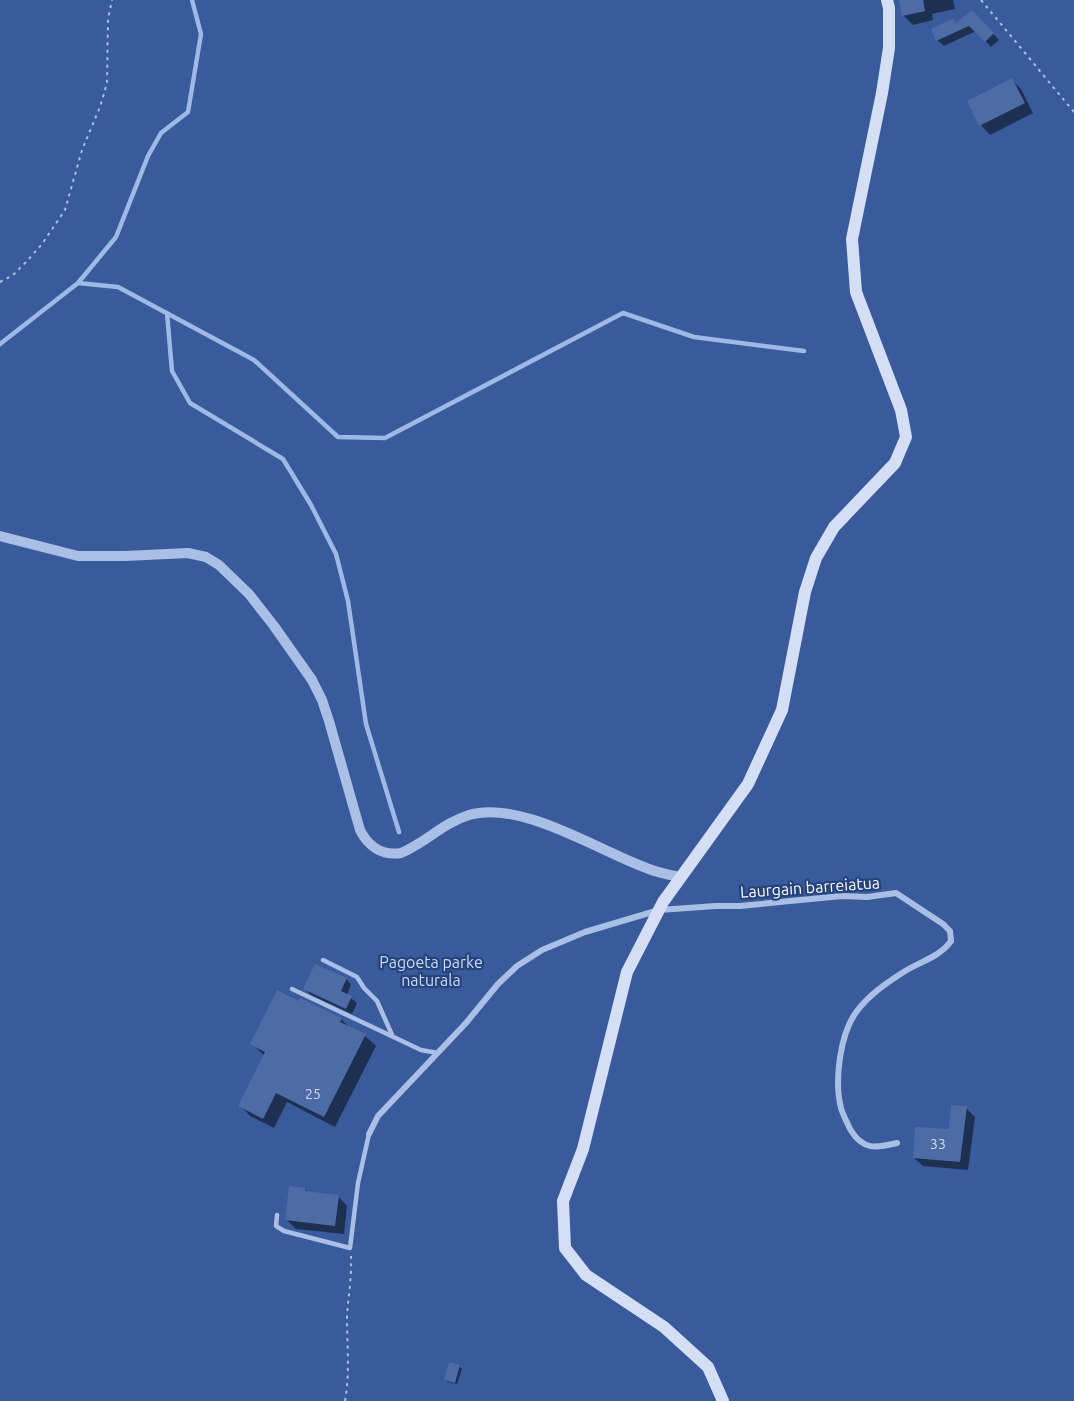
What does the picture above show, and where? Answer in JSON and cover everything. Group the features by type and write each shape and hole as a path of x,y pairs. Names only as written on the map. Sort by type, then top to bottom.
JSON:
{"main road":[{"path":"723,1401 708,1367 664,1327 586,1275 566,1248 563,1201 583,1149 627,972 658,910 748,784 782,710 805,592 816,558 834,527 895,463 906,437 901,410 856,292 852,239 889,48 887,0"}],"street":[{"path":"0,536 78,556 188,553 206,557 219,565 249,594 312,680 322,699 332,729 360,830 364,838 378,850 389,854 401,853 453,821 480,813 498,813 535,820 651,870 680,877"},
{"name":"Laurgain barreiatua","path":"369,1134 378,1116 466,1023 498,984 517,966 542,950 585,932 658,910 740,906 842,896 867,897 896,893 943,924 950,931 951,941 941,953 904,971 882,986 867,998 855,1013 848,1027 839,1066 838,1089 841,1110 854,1134 867,1146 876,1148 897,1143"}],"lane":[{"path":"323,960 357,977 377,1001 393,1037"},
{"path":"292,989 421,1050 438,1053"},
{"path":"277,1215 276,1226 284,1231 351,1248 358,1183 369,1134"}],"path":[{"path":"0,282 13,275 42,244 65,210 82,150 100,107 107,83 108,19 112,0"},
{"path":"981,0 1074,112"},
{"path":"345,1401 348,1385 347,1315 352,1270 351,1248"}],"green space":[{"name":"Pagoeta parke naturala","path":"0,0 1074,0 1074,1401 0,1401"}],"building":[{"path":"899,0 923,0 925,11 902,16"},
{"path":"972,10 994,33 985,42 969,26 936,41 931,29 954,18 956,23"},
{"path":"1012,78 1025,103 979,126 967,101"},
{"path":"315,964 347,978 341,991 352,996 346,1009 303,989"},
{"path":"277,990 342,1018 340,1022 366,1034 324,1117 276,1093 263,1119 238,1106 265,1052 250,1044"},
{"path":"951,1105 967,1106 960,1162 913,1158 915,1127 949,1129"},
{"path":"289,1186 305,1188 305,1191 339,1195 335,1226 285,1220"},
{"path":"449,1362 460,1365 455,1383 444,1380"}],"waterway":[{"path":"0,344 78,283 116,237 148,156 161,133 188,112 201,34 192,0"},
{"path":"78,283 118,287 254,360 338,437 385,438 623,313 694,337 804,351"},
{"path":"167,313 172,371 190,403 283,459 311,505 336,554 348,601 366,724 399,832"}]}
